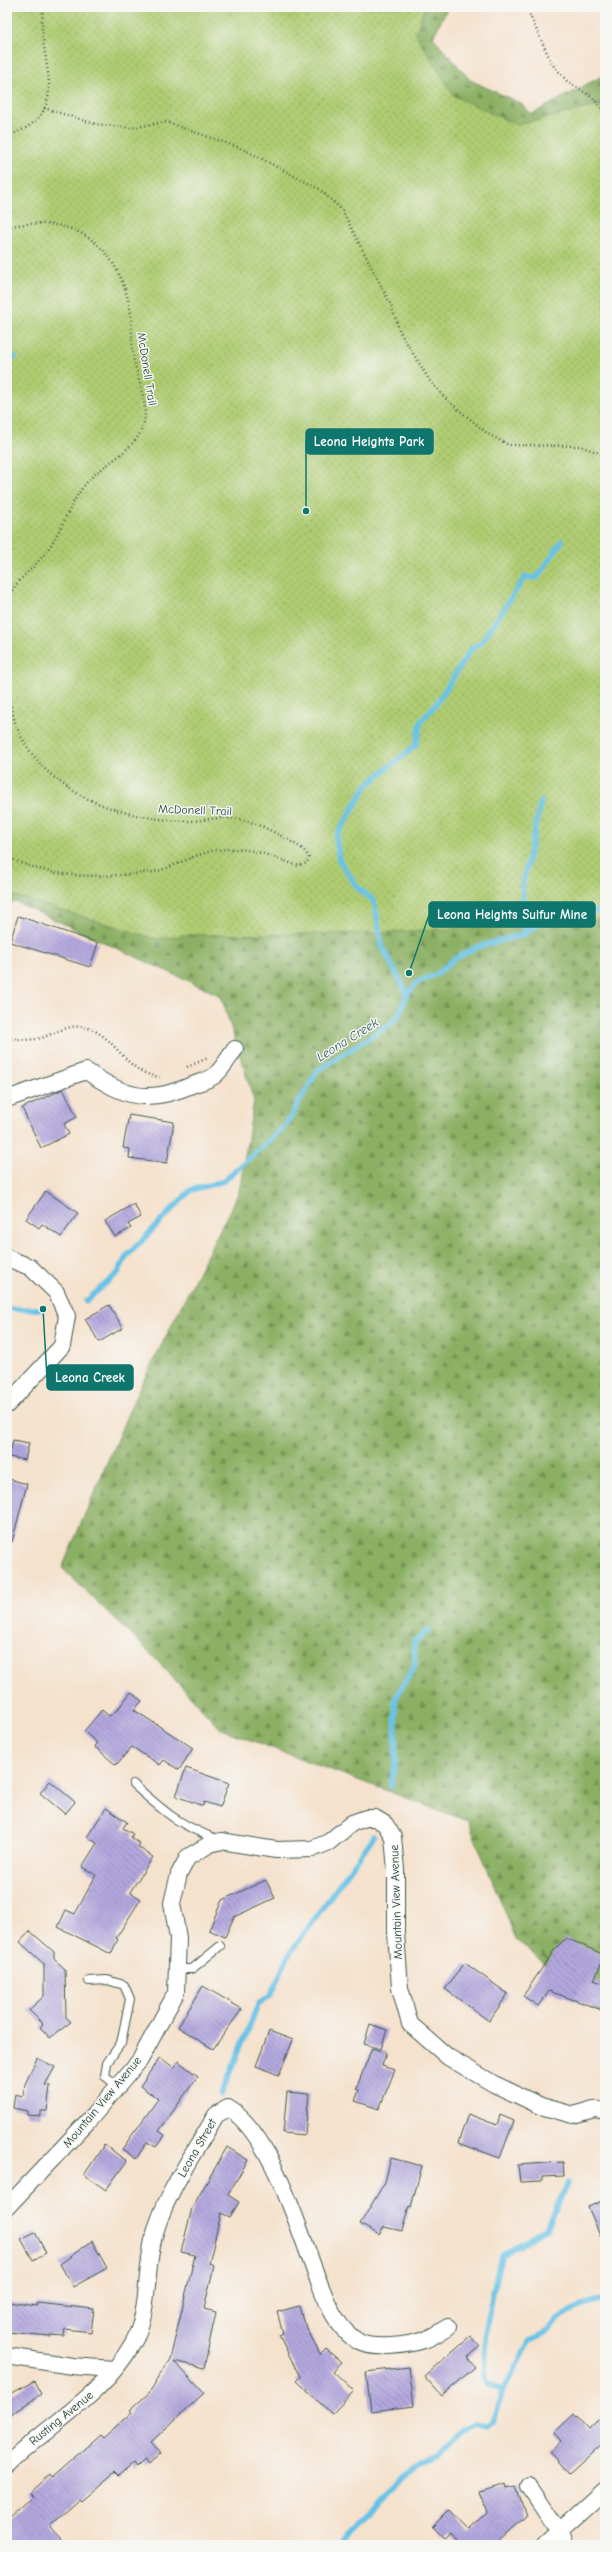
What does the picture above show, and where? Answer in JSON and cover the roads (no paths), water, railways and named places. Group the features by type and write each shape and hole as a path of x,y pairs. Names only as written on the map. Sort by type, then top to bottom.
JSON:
{"street":[{"path":"7,1100 86,1071 106,1084 130,1095 148,1098 174,1093 214,1076 235,1049"},
{"path":"7,1258 30,1267 56,1292 67,1316 62,1346 7,1405"},
{"name":"Mountain View Avenue","path":"7,2207 140,2060 176,1993 178,1938 172,1903 179,1874 188,1857 210,1844 221,1841 276,1850 312,1849 329,1842 352,1823 366,1818 375,1818 385,1824 393,1837 396,1870 396,1933 400,1988 410,2024 448,2058 494,2084 541,2106 573,2115 594,2109 605,2112"},
{"name":"Leona Street","path":"114,2369 133,2342 141,2317 154,2238 162,2209 216,2115 228,2108 241,2115 273,2164 327,2302 343,2329 360,2342 386,2347 425,2340 448,2326"},
{"path":"7,2356 72,2366 114,2369"},
{"name":"Rusting Avenue","path":"7,2465 28,2444 68,2415 114,2369"},
{"path":"529,2486 562,2538"},
{"path":"544,2545 562,2538 605,2490"}],"lane":[{"path":"133,1784 171,1818 192,1830 221,1841"},
{"path":"176,1961 184,1969 192,1969 220,1946"},
{"path":"89,1981 107,1980 124,1985 130,1999 121,2043 107,2063 105,2076 118,2086"}],"waterway":[{"path":"7,359 15,357"},
{"path":"407,994 382,946 374,901 358,888 339,860 336,837 367,785 416,745 421,721 437,703 471,649 481,643 525,577 537,578 562,541"},
{"path":"525,934 522,887 541,801"},
{"name":"Leona Creek","path":"86,1301 118,1273 126,1257 191,1190 224,1181 286,1125 317,1071 389,1025 398,1017 407,994 418,982 437,974 454,959 477,947 525,934 555,912 578,917 605,909"},
{"name":"Leona Creek","path":"7,1309 43,1309"},
{"path":"391,1787 396,1757 395,1699 415,1665 414,1642 429,1630"},
{"path":"221,2095 259,2003 271,1995 288,1956 374,1836"},
{"path":"342,2545 378,2499 417,2464 438,2456 462,2430 476,2424 486,2427 492,2422 504,2389 487,2384 485,2378 487,2319 501,2256 547,2228 568,2183"},
{"path":"504,2389 530,2340 549,2331 559,2318 579,2306 605,2299"}],"place":[{"name":"Leona Heights Park","path":"306,511"},
{"name":"Leona Heights Sulfur Mine","path":"409,973"},
{"name":"Leona Creek","path":"43,1309"}]}
